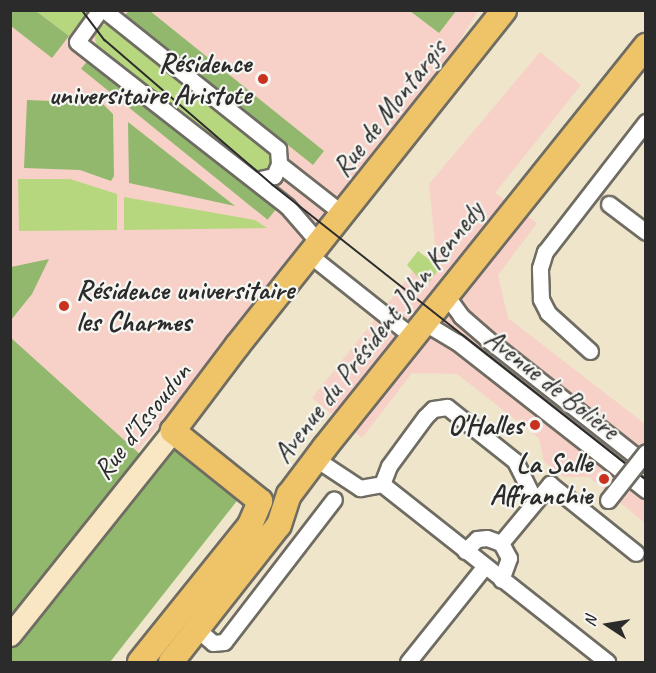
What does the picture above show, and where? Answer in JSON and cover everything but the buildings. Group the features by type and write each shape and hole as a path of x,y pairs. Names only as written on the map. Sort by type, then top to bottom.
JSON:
{"main road":[{"name":"Rue de Montargis","path":"318,252 343,214 504,10"},
{"name":"Avenue du Président John Kennedy","path":"171,663 279,525 289,495 414,326 446,295 645,46"},
{"name":"Rue d'Issoudun","path":"173,431 318,252"},
{"path":"140,663 250,525 260,501 173,431"}],"street":[{"path":"102,10 278,149 279,164 274,176 255,180"},
{"name":"Avenue de Bolière","path":"102,10 77,42 287,206 318,252 414,326 458,343 645,490"},
{"path":"590,351 548,313 542,299 540,268 545,252 645,122"},
{"path":"279,164 343,214"},
{"path":"609,204 645,232"},
{"name":"Avenue de Bolière","path":"446,295 461,316 487,339 645,464"},
{"path":"382,484 389,466 425,417 433,409 447,406 515,461 534,499"},
{"name":"Rue d'Issoudun","path":"10,635 173,431"},
{"path":"593,519 645,452"},
{"path":"316,459 360,488 382,484 607,663"},
{"path":"501,543 534,499 550,484 636,553"},
{"path":"260,501 289,495"},
{"path":"178,614 213,643 224,642 334,499"},
{"path":"465,551 477,539 495,539 501,543 509,558 501,579"},
{"path":"408,663 484,567"}],"shaded area":[{"path":"11,11 478,11 456,47 301,249 11,608"},
{"path":"540,52 581,85 495,193 537,223 498,275 508,318 645,424 645,523 589,477 564,477 544,462 539,438 457,374 412,373 362,438 312,398 435,244 429,184"}],"green space":[{"path":"10,11 36,11 69,36 52,58 11,26"},
{"path":"36,11 89,11 69,36"},
{"path":"129,11 150,11 324,151 313,165 125,15"},
{"path":"410,11 456,11 439,33"},
{"path":"105,24 116,26 270,150 273,166 264,173 254,172 97,49 94,32"},
{"path":"93,54 280,205 268,220 81,69"},
{"path":"27,100 102,103 113,114 114,176 111,181 80,170 24,168"},
{"path":"128,122 235,206 129,183"},
{"path":"18,179 70,179 117,194 117,230 19,231"},
{"path":"124,197 255,220 267,228 124,230"},
{"path":"418,251 440,268 426,286 407,265"},
{"path":"49,259 32,294 11,320 11,267"},
{"path":"10,337 153,466 171,444 240,497 110,662 11,662"}],"tram line":[{"path":"82,10 105,40 273,185 646,480"}],"place":[{"name":"Résidence universitaire Aristote","path":"263,79"},
{"name":"Résidence universitaire les Charmes","path":"64,306"},
{"name":"O'Halles","path":"535,425"},
{"name":"La Salle Affranchie","path":"604,479"}]}
